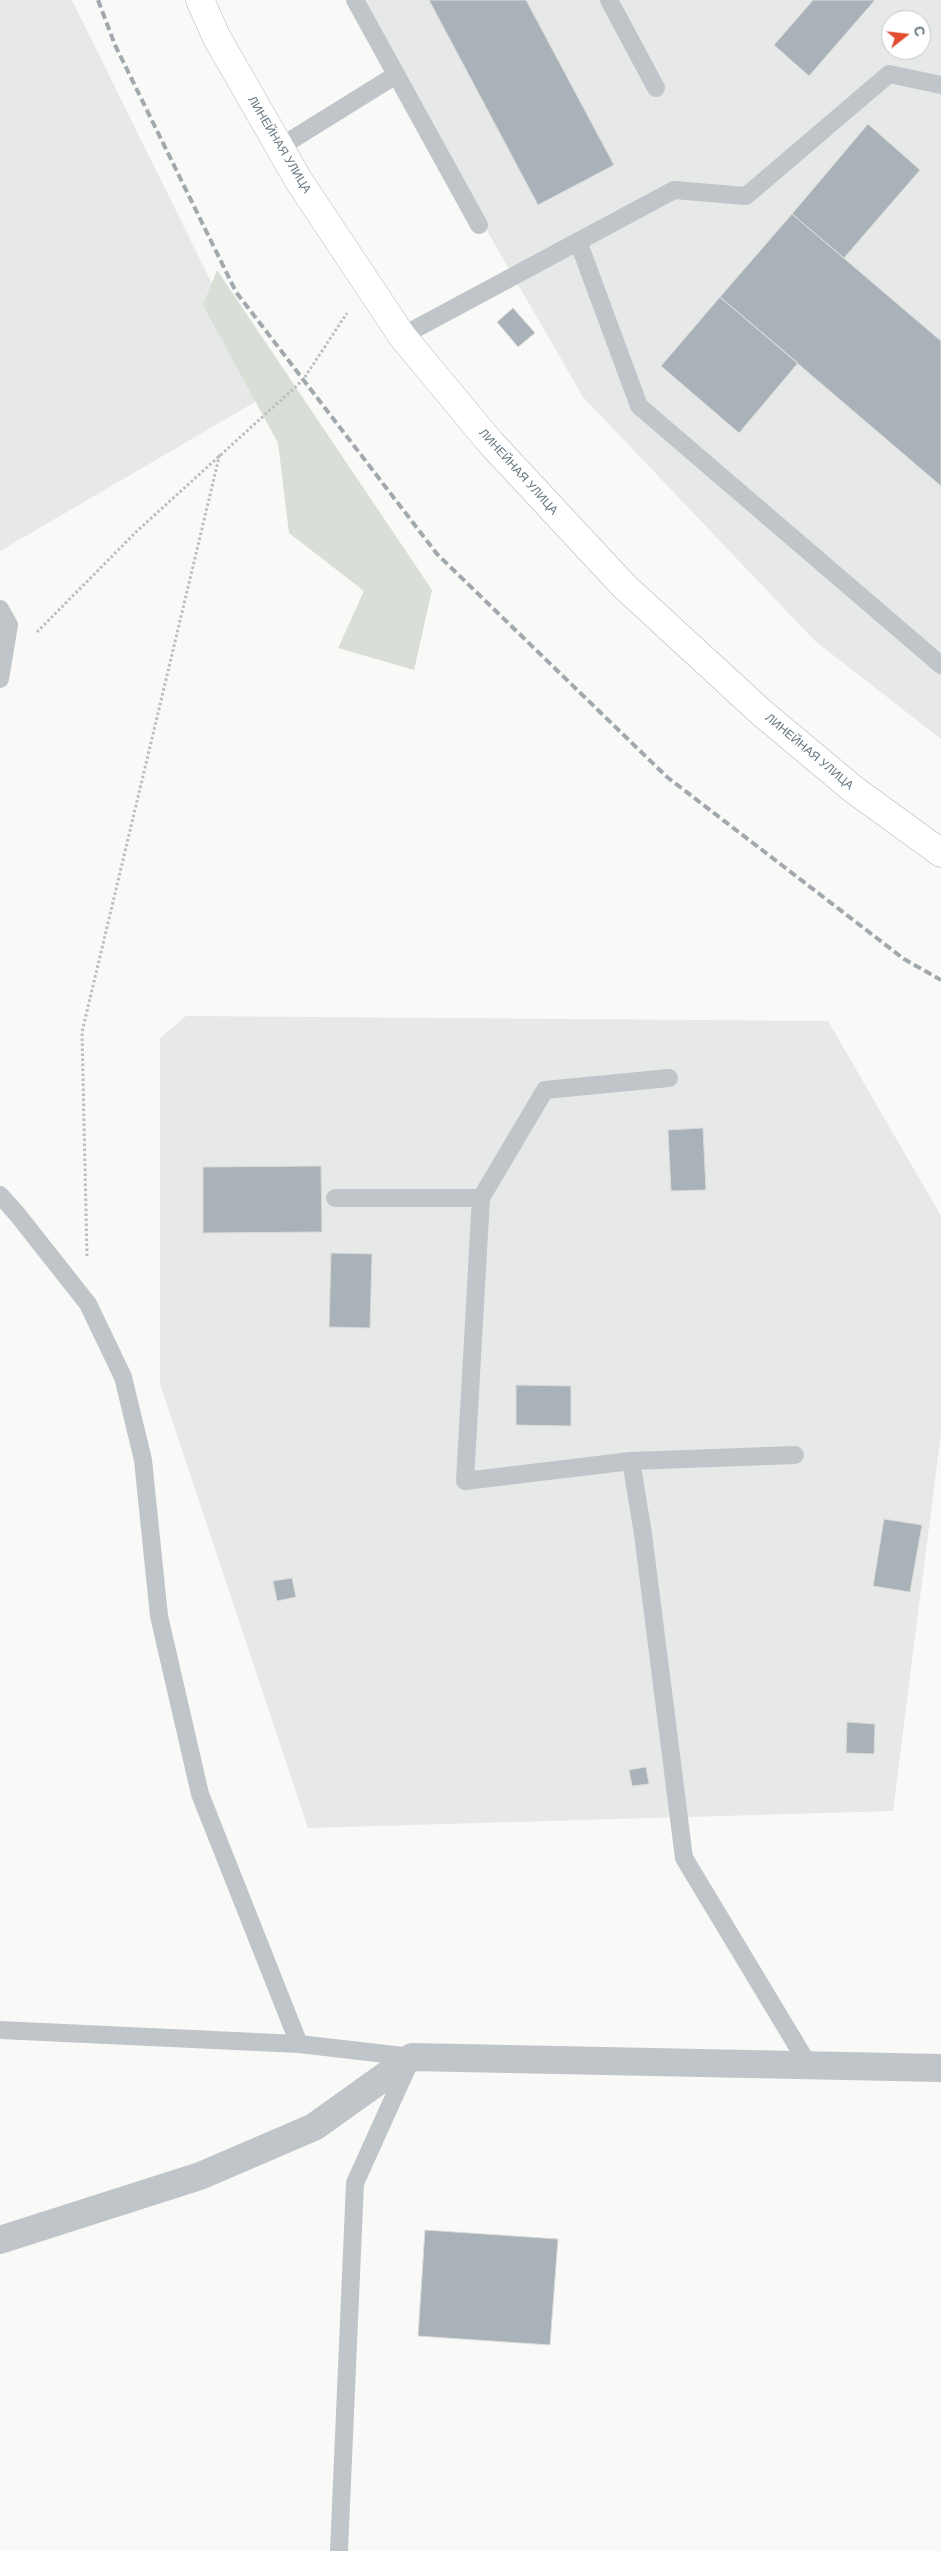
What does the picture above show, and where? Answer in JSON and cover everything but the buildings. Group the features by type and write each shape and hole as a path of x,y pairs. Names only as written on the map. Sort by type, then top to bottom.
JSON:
{"main road":[{"name":"ЛИНЕЙНАЯ УЛИЦА","path":"200,0 217,38 299,181 402,336 490,442 624,586 762,713 853,789 941,853"}],"street":[{"path":"0,2240 200,2176 314,2127 412,2057 941,2068"}],"lane":[{"path":"355,0 479,225"},
{"path":"609,0 656,88"},
{"path":"402,336 674,190 746,196 888,74 941,85"},
{"path":"280,147 396,75"},
{"path":"578,241 638,406 941,664"},
{"path":"0,609 8,625 1,674"},
{"path":"669,1078 545,1090 481,1198 465,1481 631,1461 795,1456"},
{"path":"0,1195 88,1304 123,1378 143,1460 158,1616 200,1794 299,2044"},
{"path":"335,1198 481,1198"},
{"path":"631,1461 643,1534 684,1858 808,2064"},
{"path":"0,2030 299,2044 412,2057 355,2183 339,2551"}],"path":[{"path":"1,674 137,531 303,380 367,283"},
{"path":"88,1304 82,1032 220,454"}],"shaded area":[{"path":"0,0 72,0 267,395 0,551"},
{"path":"365,0 941,0 941,739 815,641 583,397 490,236"},
{"path":"217,270 432,590 414,670 338,648 364,591 289,533 278,443 203,305"},
{"path":"186,1016 828,1021 941,1216 941,1433 893,1811 308,1828 160,1384 160,1038"}],"railway":[{"path":"98,0 115,45 236,292 437,554 667,777 904,959 941,980"}]}
